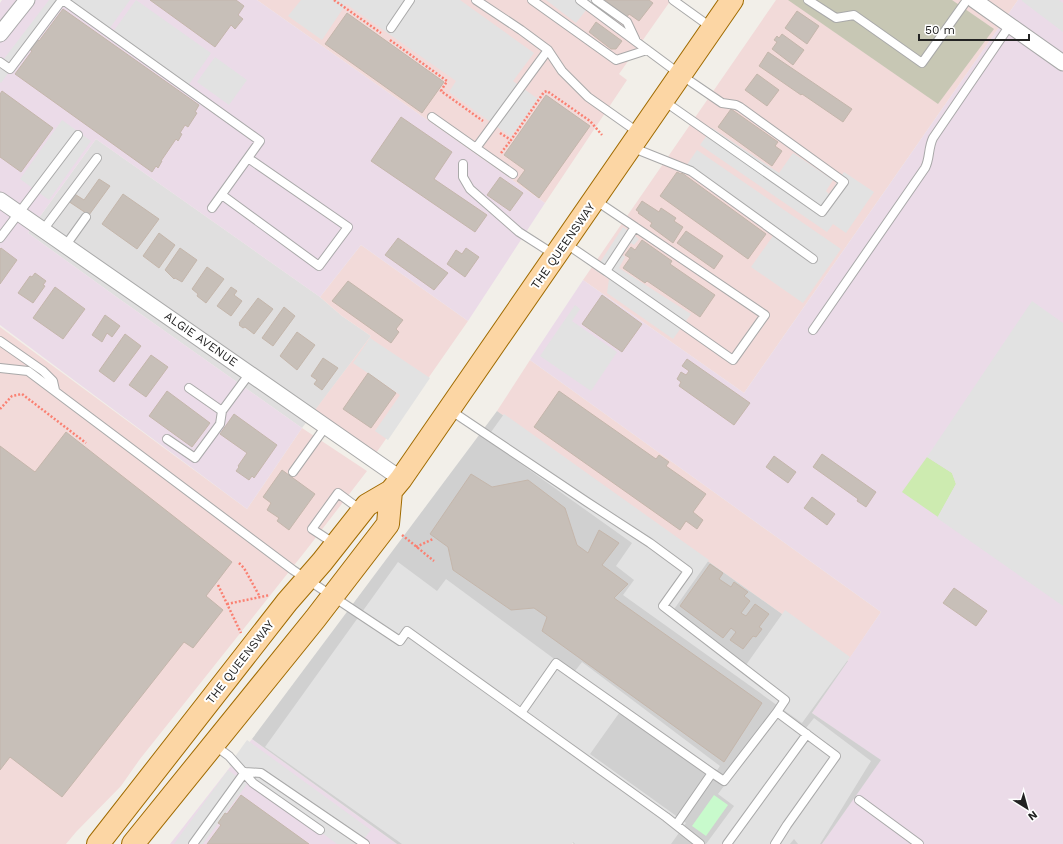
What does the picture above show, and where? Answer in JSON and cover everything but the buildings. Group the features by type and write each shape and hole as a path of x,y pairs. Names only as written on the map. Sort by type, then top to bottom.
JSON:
{"main road":[{"name":"THE QUEENSWAY","path":"98,844 287,602 362,511 367,505 396,485 450,410 732,0"},
{"name":"THE QUEENSWAY","path":"388,524 396,485"},
{"path":"136,843 388,524"}],"street":[{"path":"0,34 27,0"},
{"path":"976,1 1063,63"},
{"name":"ALGIE AVENUE","path":"0,200 326,426 396,485"}],"lane":[{"path":"0,62 10,69 62,0 260,141 212,208"},
{"path":"391,28 410,0"},
{"path":"476,0 548,50 562,71 635,140 691,171 813,259"},
{"path":"532,0 616,60 647,50"},
{"path":"580,0 681,75 722,103 740,107 844,182 822,212 663,100"},
{"path":"596,0 626,22 636,42"},
{"path":"673,0 712,28"},
{"path":"808,0 836,18 854,15 922,63 976,1"},
{"path":"813,330 925,168 928,163 930,142 1010,25"},
{"path":"476,148 548,50"},
{"path":"432,117 513,174"},
{"path":"0,238 78,135"},
{"path":"44,230 97,158"},
{"path":"222,194 319,266 348,227 248,158"},
{"path":"463,164 463,178 470,189 519,232 560,249 606,271 733,360 765,315 595,199"},
{"path":"66,245 86,217"},
{"path":"606,271 635,227"},
{"path":"0,341 42,371 53,381 55,390"},
{"path":"0,368 28,371 307,579 400,641 407,631 676,825 700,844"},
{"path":"167,439 195,458 220,424 222,411 250,374"},
{"path":"189,388 222,411"},
{"path":"450,410 650,543 688,571 662,606 785,700 724,781 556,662 521,713"},
{"path":"293,472 326,426"},
{"path":"335,544 312,528 338,493 362,511"},
{"path":"775,844 836,756 777,712"},
{"path":"727,844 807,734"},
{"path":"214,744 246,772 253,783 320,830"},
{"path":"193,844 246,772"},
{"path":"246,772 261,773 365,844"},
{"path":"676,825 712,773"},
{"path":"859,800 919,844"}],"path":[{"path":"334,0 448,81 441,91 510,140"},
{"path":"501,153 544,92 547,91 590,121 602,135"},
{"path":"0,409 12,396 22,394 86,443"},
{"path":"388,524 434,561"},
{"path":"416,547 434,539"},
{"path":"239,563 244,568 260,597"},
{"path":"218,585 242,634"},
{"path":"227,604 274,594"}],"shaded area":[{"path":"2,0 257,0 545,203 468,321 361,245 320,297 96,139 28,233 302,428 247,509 0,325 0,3"},
{"path":"49,0 130,0 107,32 61,1 1,83 0,64"},
{"path":"136,0 211,53 185,90 110,36"},
{"path":"257,0 671,0 619,74 627,80 545,203"},
{"path":"301,0 460,0 534,53 513,81 538,99 511,137 449,92 456,81 346,4 322,40 288,16"},
{"path":"546,0 592,0 593,1 576,23"},
{"path":"776,0 1018,0 744,393 583,280"},
{"path":"788,0 952,0 994,29 938,104"},
{"path":"1018,0 1063,0 1063,844 822,844 880,760 812,713 881,612 530,360 583,280 744,393"},
{"path":"1059,0 1063,3 1063,32 1022,1"},
{"path":"215,57 247,80 229,105 197,82"},
{"path":"62,120 91,141 49,200 20,179"},
{"path":"712,128 779,173 793,153 833,180 826,191 829,194 844,172 874,192 846,233 833,224 827,232 700,145"},
{"path":"96,139 320,297 342,316 371,336 302,428 28,233"},
{"path":"697,150 841,249 803,303 751,267 775,233 684,169"},
{"path":"623,227 639,239 634,245 631,243 622,255 625,257 619,268 691,314 673,339 607,293 609,279 595,270"},
{"path":"361,245 468,321 374,456 312,414 371,336 342,316 320,297"},
{"path":"1032,301 1063,323 1063,606 937,518 956,484 952,473 927,457"},
{"path":"575,305 580,309 572,321 617,352 591,391 540,356"},
{"path":"0,327 247,509 302,428 367,471 140,759 121,786 66,844 0,844"},
{"path":"370,338 430,378 388,440 375,431 400,395 353,363"},
{"path":"530,360 881,612 848,661 497,411"},
{"path":"497,411 848,661 812,713 881,760 822,844 574,844 570,841 567,844 397,844 252,739"},
{"path":"504,414 709,560 672,612 746,665 785,610 850,657 802,723 623,595 634,580 616,566 632,543 486,439"},
{"path":"398,562 437,591 446,579 622,709 590,754 686,823 671,844 575,844 573,842 572,844 402,844 265,747"},
{"path":"582,662 720,766 714,775 575,671"},
{"path":"777,715 802,733 814,718 871,761 820,844 798,844 794,839 790,844 706,844 734,806 718,794"},
{"path":"252,739 397,844 170,844"},
{"path":"247,740 371,830 360,844 337,844 229,765"},
{"path":"228,770 247,784 203,844 174,844"}],"green space":[{"path":"927,457 952,473 956,484 938,517 902,492"},
{"path":"714,795 728,805 706,836 692,826"}]}
